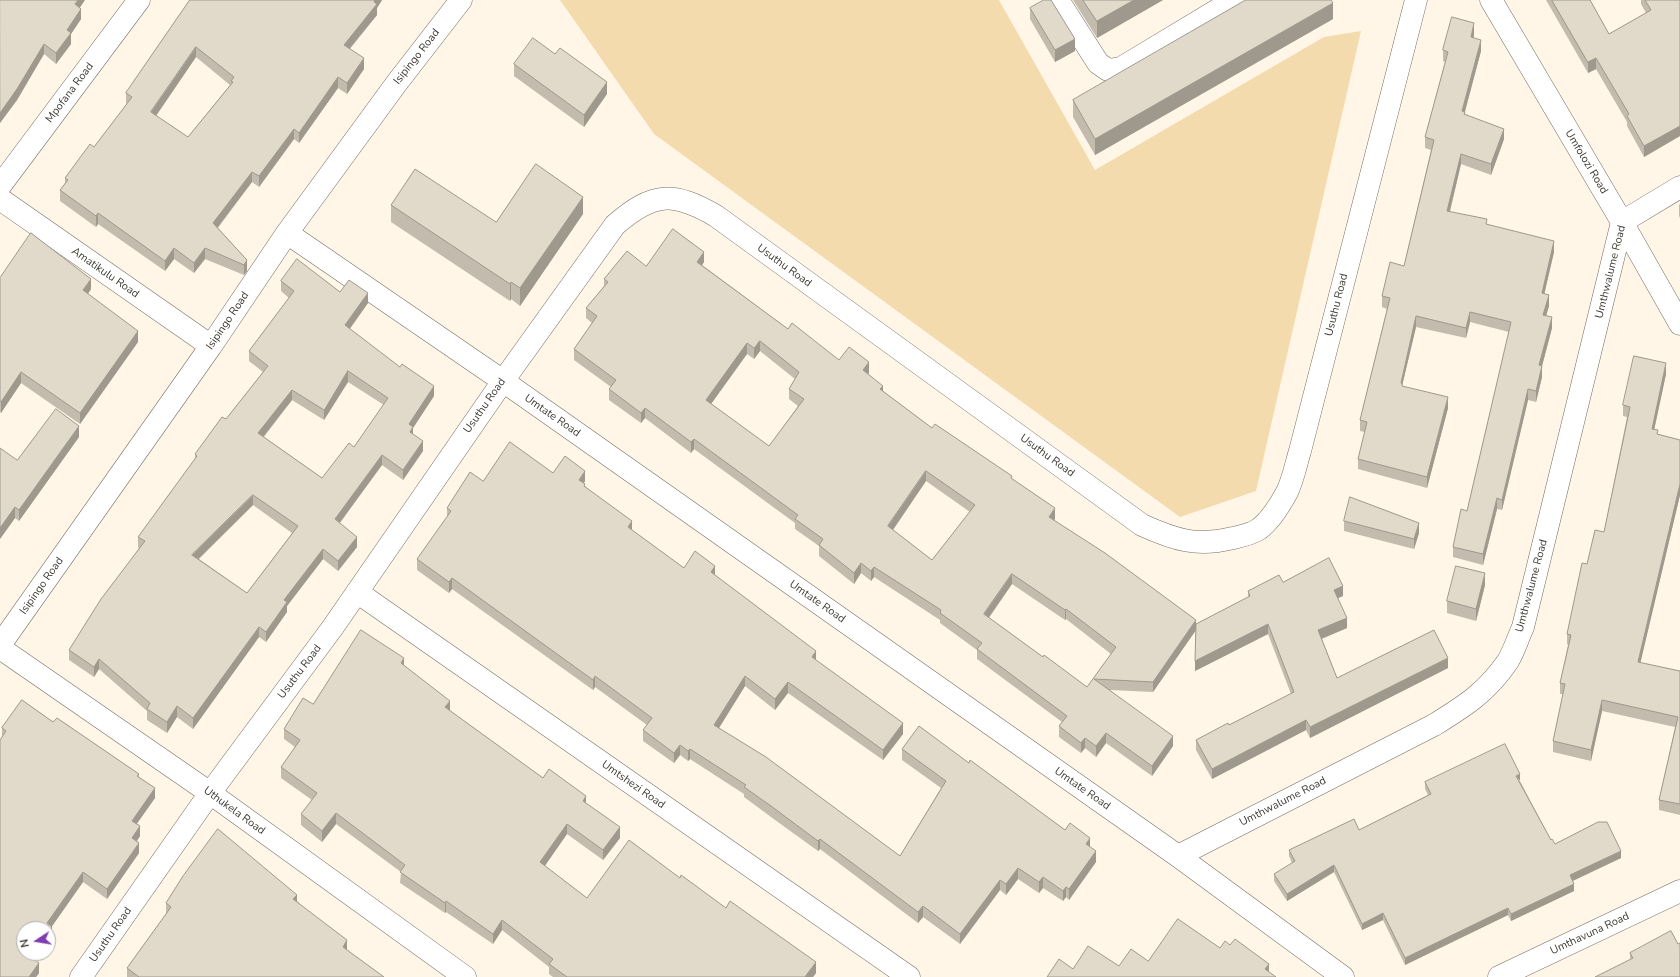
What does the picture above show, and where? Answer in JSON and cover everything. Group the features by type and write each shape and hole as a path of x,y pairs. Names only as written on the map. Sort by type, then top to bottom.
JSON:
{"street":[{"name":"Mpofana Road","path":"0,186 139,0"},
{"name":"Isipingo Road","path":"0,646 211,346 288,233 396,84 462,0"},
{"path":"1058,0 1098,63 1108,70 1121,68 1234,0"},
{"name":"Usuthu Road","path":"81,977 210,793 357,592 503,381 615,225 643,204 669,198 680,199 697,205 716,216 1142,525 1167,537 1195,543 1217,542 1244,535 1259,528 1272,515 1288,491 1300,451 1416,0"},
{"name":"Umfolozi Road","path":"1491,0 1622,222 1680,324"},
{"name":"Umthwalume Road","path":"1178,856 1434,725 1470,703 1488,686 1509,660 1523,627 1531,598 1622,222 1680,188"},
{"name":"Amatikulu Road","path":"0,199 211,346"},
{"name":"Umtate Road","path":"288,233 503,381 1178,856 1343,977"},
{"name":"Umtshezi Road","path":"357,592 909,977"},
{"name":"Uthukela Road","path":"0,646 210,793 465,977"},
{"name":"Umthavuna Road","path":"1499,977 1680,891"}],"shaded area":[{"path":"560,0 999,0 1095,170 1324,37 1361,31 1256,491 1180,517 654,134"}],"building":[{"path":"0,0 78,0 75,4 81,9 67,30 71,33 56,53 44,44 17,89 0,113"},
{"path":"190,0 375,0 374,2 377,4 344,45 364,58 347,83 338,77 299,133 294,129 259,176 252,172 213,223 247,260 244,265 205,248 194,263 174,248 165,261 98,213 96,216 60,190 68,180 65,178 90,144 94,147 132,97 126,93","holes":["196,47 234,77 231,81 233,82 188,137 151,112"]},
{"path":"1044,0 1051,0 1075,39 1055,50 1030,8"},
{"path":"1083,0 1134,0 1097,21"},
{"path":"1246,0 1331,0 1333,3 1095,139 1073,100"},
{"path":"1552,0 1590,0 1609,34 1651,10 1645,0 1680,0 1680,126 1644,146 1627,116 1629,114 1596,58 1588,62"},
{"path":"1452,17 1474,23 1471,37 1481,40 1462,111 1465,112 1464,114 1504,129 1491,164 1461,154 1447,211 1487,219 1486,224 1554,241 1542,293 1549,295 1543,315 1552,317 1539,365 1542,366 1536,391 1528,389 1502,500 1497,498 1483,554 1453,547 1461,509 1467,511 1511,322 1470,312 1466,328 1416,316 1401,383 1402,386 1448,397 1427,477 1358,459 1367,422 1360,420 1390,298 1382,296 1390,262 1404,266 1434,140 1425,137 1448,52 1443,50"},
{"path":"533,38 555,54 560,48 607,82 584,115 514,64"},
{"path":"536,164 583,197 520,288 511,282 510,284 391,205 415,169 496,222"},
{"path":"673,229 704,252 697,262 788,329 792,323 839,360 849,347 869,362 863,370 883,386 880,389 932,428 935,424 1012,476 1011,478 1055,508 1049,517 1105,553 1196,620 1153,682 1094,679 1173,736 1152,766 1106,733 1096,746 1085,738 1081,743 1059,726 1067,716 977,649 982,643 940,613 941,610 874,567 871,571 861,563 854,573 819,545 823,539 795,519 798,515 694,439 691,442 645,408 641,413 609,389 616,380 574,349 597,316 586,308 608,282 604,279 627,251 646,266","holes":["760,341 799,372 789,389 804,399 769,446 706,400 747,343 754,348","926,471 975,505 932,560 888,526","1012,574 1065,610 1066,609 1116,647 1087,687 1044,655 1043,657 984,614"]},
{"path":"31,233 91,279 83,290 138,331 80,413 21,372 1,402 0,401 0,278"},
{"path":"297,259 340,292 349,280 368,293 345,325 400,367 402,364 434,386 409,424 413,427 410,432 423,441 403,470 382,455 335,519 357,537 338,561 323,549 284,600 287,602 266,632 259,627 193,718 177,706 167,722 147,709 150,703 99,659 94,667 69,650 101,599 145,541 138,537 197,456 195,454 222,417 226,419 268,366 249,351 294,291 281,281","holes":["348,371 388,398 354,447 349,443 322,478 258,433 292,390 324,410","253,495 298,526 247,593 192,555"]},
{"path":"1634,356 1666,363 1652,429 1658,430 1657,434 1680,440 1680,484 1638,662 1680,671 1680,804 1659,800 1678,717 1602,700 1591,750 1553,741 1565,684 1560,683 1571,635 1567,634 1582,563 1587,564 1595,530 1604,532 1630,407 1623,405"},
{"path":"56,409 79,426 19,510 15,507 0,528 0,448 17,460"},
{"path":"510,442 553,473 565,456 585,471 579,480 585,484 584,486 632,521 628,527 684,568 695,551 715,566 711,572 816,651 812,657 903,723 883,750 788,682 775,699 745,676 714,725 766,757 900,856 946,781 902,749 919,726 969,763 970,760 1065,830 1070,823 1090,838 1086,844 1096,851 1069,889 1066,887 1063,891 1043,877 1039,882 1018,868 1006,884 1000,880 960,934 923,906 918,912 820,839 818,841 744,787 746,785 690,749 688,751 680,745 674,753 643,730 652,718 595,676 593,680 452,578 449,582 417,559 451,511 447,508 470,472 483,481"},
{"path":"1350,497 1419,523 1414,539 1344,521"},
{"path":"1329,558 1343,586 1334,590 1347,618 1318,630 1337,678 1434,630 1448,658 1310,727 1306,720 1212,769 1196,740 1294,692 1268,624 1195,661 1196,624 1250,596 1248,591 1279,575 1283,582"},
{"path":"1456,566 1485,573 1476,609 1447,601"},
{"path":"361,630 404,658 401,663 450,701 445,707 543,778 549,769 586,796 583,801 620,827 603,850 567,824 540,862 587,898 629,840 680,878 681,875 726,908 730,901 816,962 805,977 567,977 549,964 553,959 502,920 493,934 446,901 445,903 400,872 405,865 336,813 322,831 301,814 317,793 281,767 300,740 284,729 303,698 313,704"},
{"path":"22,700 53,722 57,718 139,774 137,776 155,788 132,821 140,826 132,838 139,843 107,889 83,872 48,921 16,921 16,961 36,961 39,963 29,977 0,977 0,740 6,731 2,728"},
{"path":"1505,744 1520,774 1516,776 1551,840 1552,839 1555,844 1598,822 1607,822 1621,851 1570,875 1574,884 1511,914 1508,908 1405,958 1383,913 1362,924 1334,865 1287,894 1274,874 1295,861 1289,850 1354,819 1359,830 1431,794 1425,782"},
{"path":"218,829 297,895 293,899 347,940 343,947 384,977 139,977 127,968 171,907 166,903 183,876"},
{"path":"1178,919 1220,948 1225,941 1230,945 1235,939 1269,964 1265,969 1276,977 1047,977 1059,959 1073,969 1088,946 1119,966 1131,949 1148,961"},
{"path":"1671,931 1678,944 1680,943 1680,977 1595,977 1633,958 1630,953"}]}
